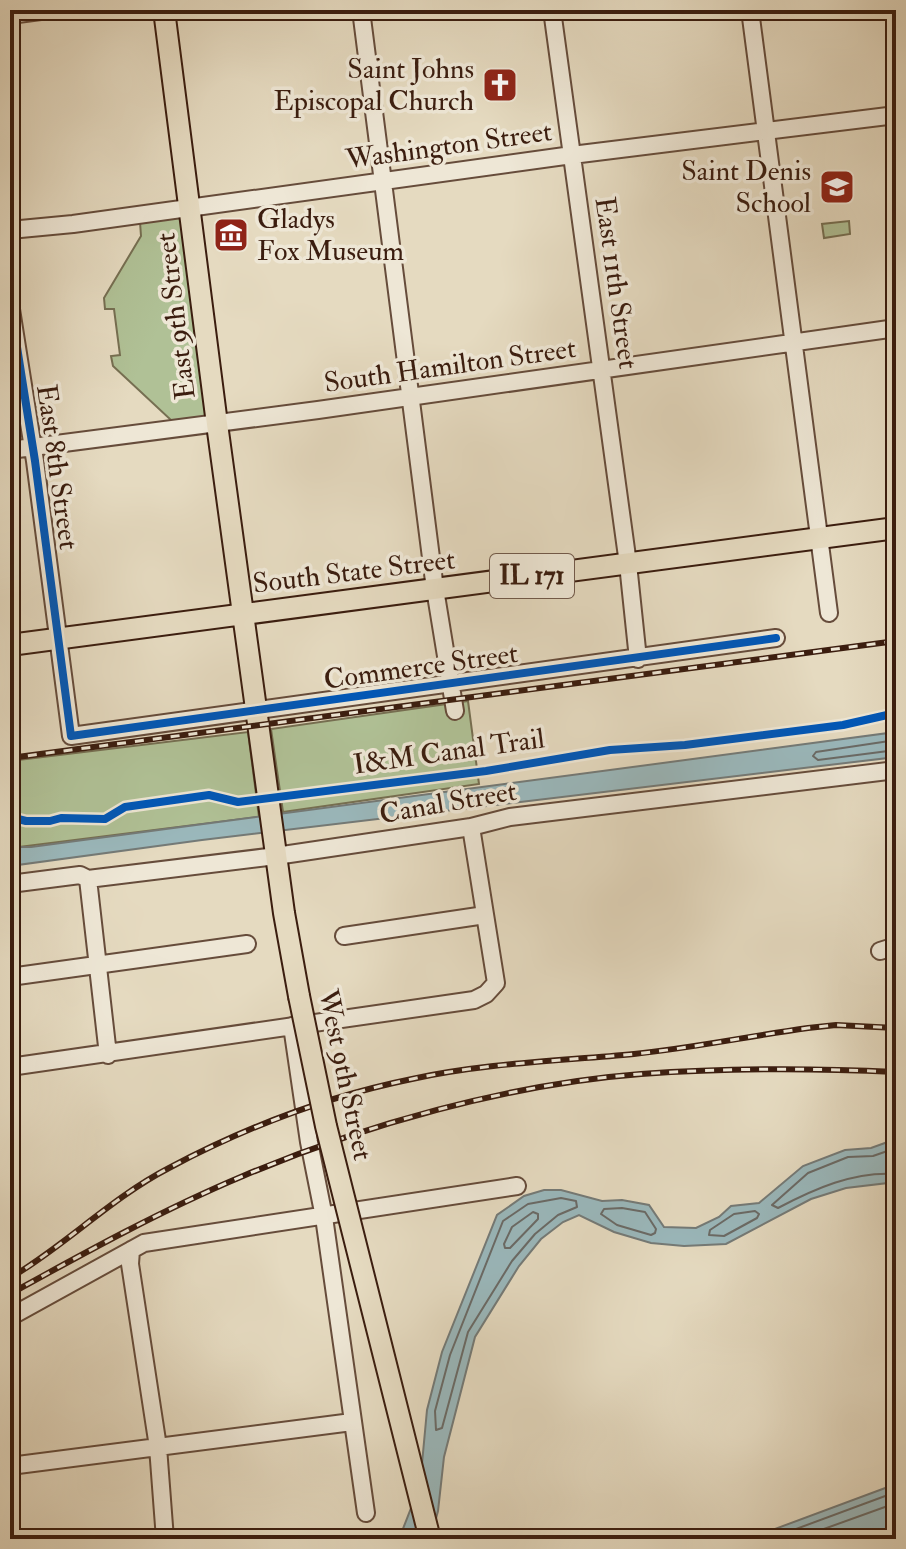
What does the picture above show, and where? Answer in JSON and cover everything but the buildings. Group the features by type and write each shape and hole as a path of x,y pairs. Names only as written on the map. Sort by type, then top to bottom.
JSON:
{"main road":[{"name":"East 9th Street","path":"164,10 244,614"},
{"name":"South State Street","path":"10,645 896,528"},
{"name":"West 9th Street","path":"244,614 276,856 299,996 326,1126 430,1539"}],"street":[{"path":"10,15 48,10"},
{"path":"361,10 435,589 455,711"},
{"name":"East 11th Street","path":"552,10 628,564 638,659"},
{"path":"750,10 829,613"},
{"name":"Washington Street","path":"10,230 896,115"},
{"name":"East 8th Street","path":"10,303 33,447 71,736"},
{"name":"South Hamilton Street","path":"10,450 217,424 896,328"},
{"name":"Commerce Street","path":"71,736 776,638"},
{"name":"Canal Street","path":"10,884 80,875 88,879 276,856 471,827 510,817 896,770"},
{"path":"10,1067 474,1000 486,994 496,983 471,827"},
{"path":"88,879 108,1055"},
{"path":"344,936 485,915"},
{"path":"10,977 247,944"},
{"name":"West 9th Street","path":"292,1026 309,1142 324,1217 366,1513"},
{"path":"10,1317 144,1243 517,1186"},
{"path":"131,1250 130,1264 158,1447 165,1539"},
{"path":"10,1466 352,1422"}],"green space":[{"path":"181,215 208,416 172,421 113,366 111,356 120,355 114,309 105,309 104,298 141,236 140,222"},
{"path":"849,221 850,234 824,238 822,224"},
{"path":"468,701 479,784 283,812 271,729"},
{"path":"248,732 259,817 19,847 10,826 10,761"}],"water":[{"path":"896,732 896,757 10,866 10,847 31,847"},
{"path":"896,1139 896,1182 846,1188 811,1199 726,1244 684,1246 651,1243 614,1232 579,1215 563,1222 541,1239 519,1266 475,1337 444,1457 435,1522 424,1539 399,1539 420,1485 427,1410 442,1352 497,1215 524,1196 544,1190 561,1190 602,1201 622,1200 649,1205 664,1227 696,1228 719,1217 731,1206 759,1203 803,1166 845,1150 871,1148"},
{"path":"896,1484 896,1539 748,1539"}],"railway":[{"path":"10,758 896,641"},
{"path":"10,1278 128,1193 169,1168 257,1127 349,1094 412,1079 495,1066 656,1051 836,1025 896,1028"},
{"path":"10,1294 154,1217 289,1157 387,1124 489,1097 591,1079 641,1074 768,1069 896,1072"}],"cycle path":[{"path":"10,303 35,461 71,736 776,638"},
{"name":"I&M Canal Trail","path":"10,817 26,821 105,819 125,807 209,795 238,802 486,771 610,750 685,745 843,725 896,713"}],"place":[{"name":"Saint Johns Episcopal Church","path":"500,85"},
{"name":"Saint Denis School","path":"837,187"},
{"name":"Gladys Fox Museum","path":"231,235"}]}
